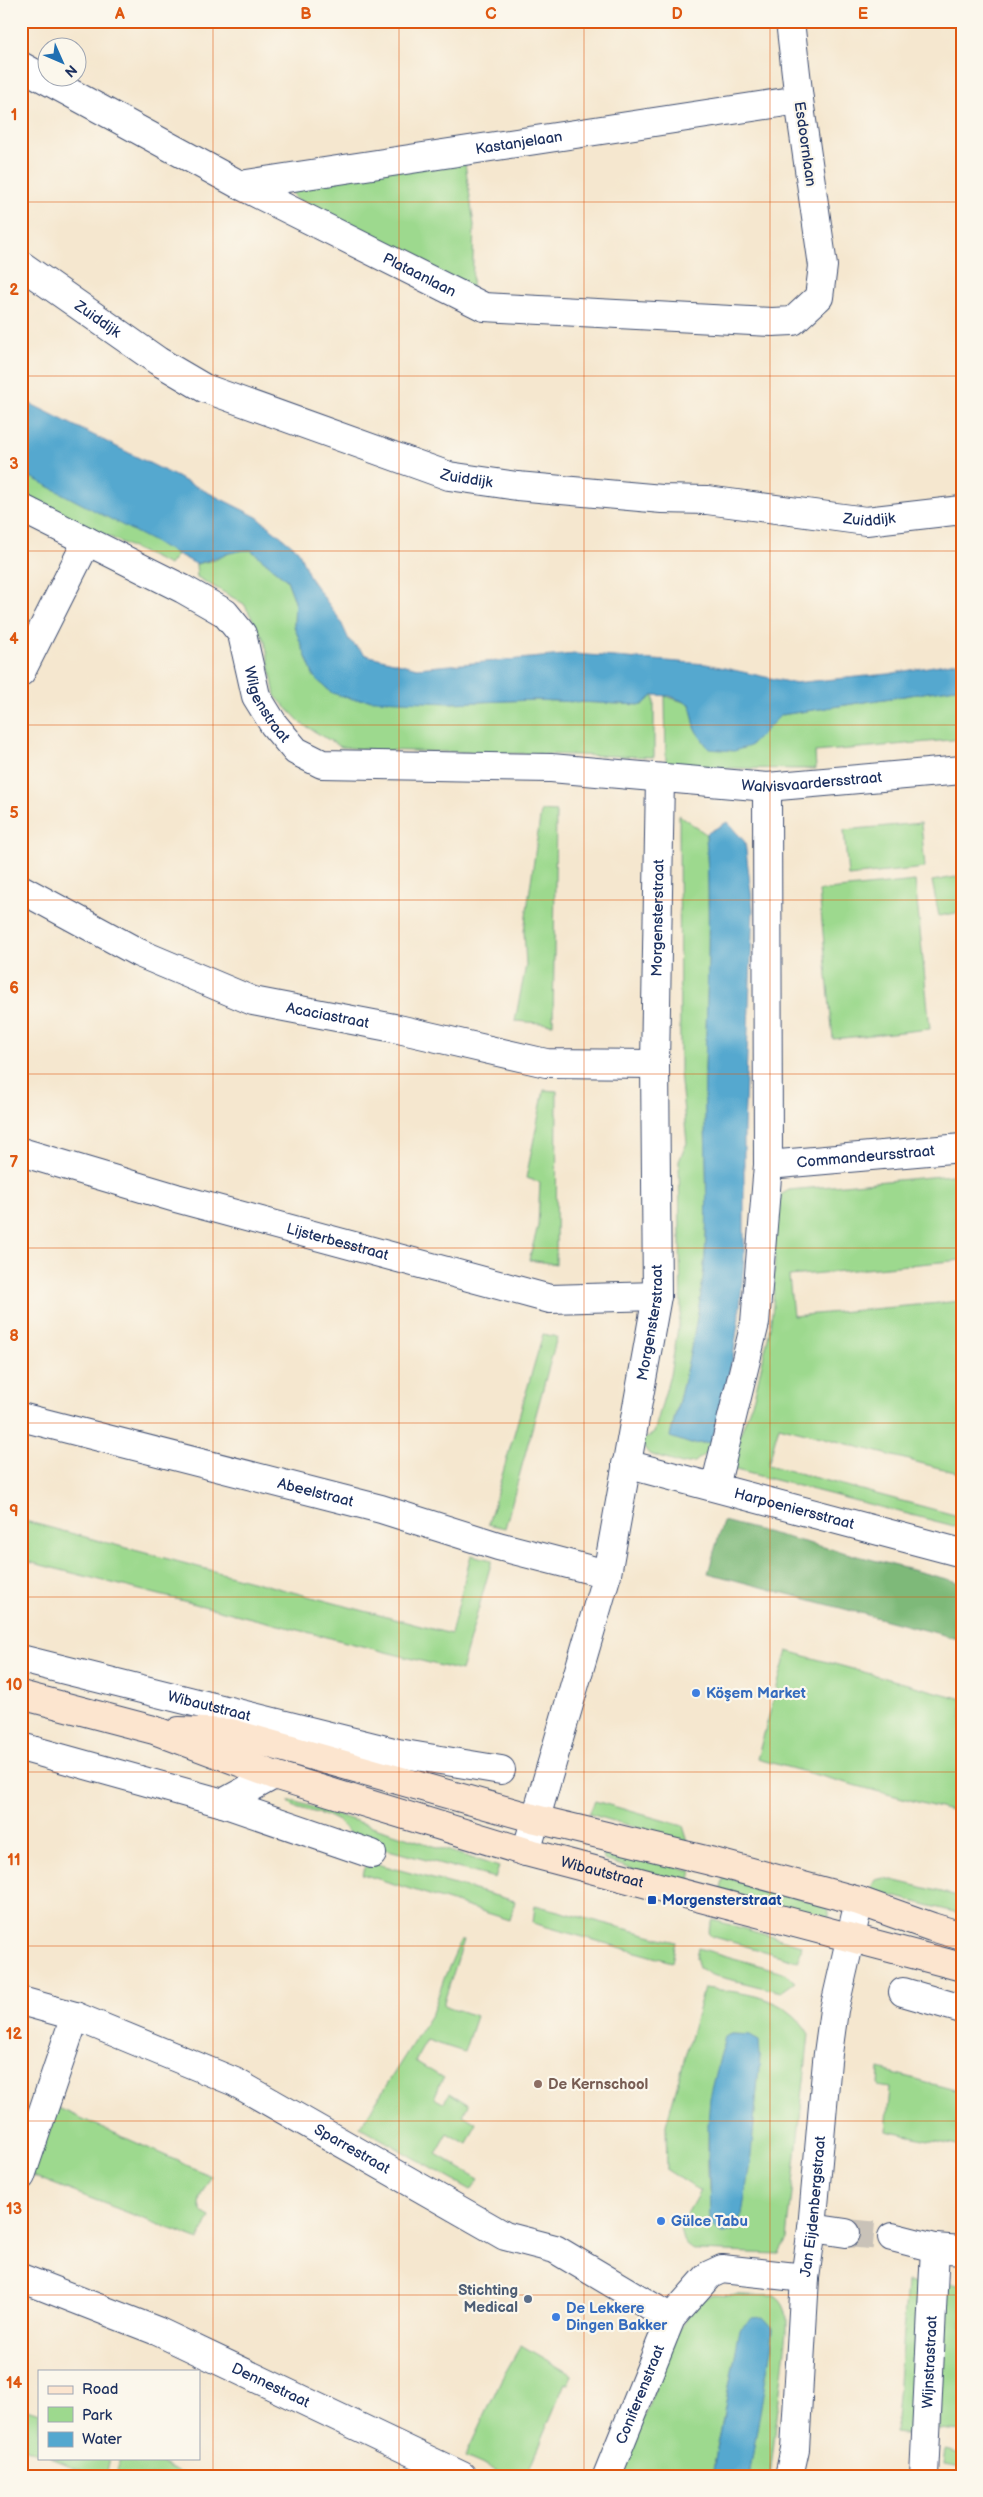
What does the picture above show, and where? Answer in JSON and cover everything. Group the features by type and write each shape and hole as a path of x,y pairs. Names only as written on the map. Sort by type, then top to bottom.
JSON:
{"main road":[{"name":"Wibautstraat","path":"21,1695 154,1730 274,1775 526,1852 962,1967"},
{"name":"Wibautstraat","path":"154,1730 231,1733 394,1765 536,1820 710,1861 858,1901 932,1928 962,1936"}],"street":[{"name":"Esdoornlaan","path":"790,21 799,100 823,266"},
{"name":"Plataanlaan","path":"21,66 240,185 484,307 772,322 793,321 819,297 823,266"},
{"name":"Kastanjelaan","path":"240,185 799,100"},
{"name":"Zuiddijk","path":"21,265 158,361 204,388 449,476 517,486 613,495 707,500 866,521 962,510"},
{"name":"Wilgenstraat","path":"21,508 183,589 225,613 242,634 256,696 274,725 296,751 322,764 551,768 660,778"},
{"path":"21,672 87,541"},
{"name":"Walvisvaardersstraat","path":"660,778 768,786 962,770"},
{"name":"Morgensterstraat","path":"526,1852 607,1574 657,1296 655,1064 660,778"},
{"path":"714,1487 755,1323 768,1165 768,786"},
{"name":"Acaciastraat","path":"21,889 139,952 253,1001 394,1028 546,1063 655,1064"},
{"name":"Commandeursstraat","path":"768,1165 962,1148"},
{"name":"Lijsterbesstraat","path":"21,1152 176,1198 550,1299 657,1296"},
{"name":"Abeelstraat","path":"21,1417 381,1509 498,1546 607,1574"},
{"name":"Harpoeniersstraat","path":"626,1464 962,1552"},
{"name":"Wibautstraat","path":"21,1659 394,1765 501,1770"},
{"path":"21,1747 223,1804 372,1854"},
{"path":"223,1804 274,1775"},
{"name":"Jan Eijdenbergstraat","path":"789,2476 795,2449 805,2278 812,2228 830,2030 858,1901"},
{"path":"903,1992 962,2009"},
{"name":"Sparrestraat","path":"21,2001 75,2016 251,2089 505,2236 556,2249 671,2318"},
{"path":"21,2176 75,2016"},
{"path":"812,2228 846,2233"},
{"path":"892,2237 935,2248 962,2250"},
{"name":"Wijnstrastraat","path":"924,2476 935,2248"},
{"name":"Coniferenstraat","path":"607,2476 671,2318 709,2275 722,2269 805,2278"},
{"name":"Dennestraat","path":"21,2278 156,2331 462,2476"}],"green space":[{"path":"464,156 474,225 472,292 295,198 292,192 294,184"},
{"path":"21,472 178,553 169,565 21,495"},
{"path":"235,550 251,550 287,580 295,601 294,626 314,677 332,693 449,703 535,700 642,705 654,695 654,757 374,750 341,747 302,724 275,696 265,641 244,604 197,577 196,564 215,560"},
{"path":"962,687 962,739 815,752 816,769 713,768 666,764 665,696 690,704 696,731 750,746 781,715"},
{"path":"541,811 556,812 553,1024 515,1021 526,965 524,931"},
{"path":"679,815 706,834 708,923 705,1095 707,1199 703,1277 697,1317 670,1436 691,1444 712,1442 707,1452 695,1462 682,1464 649,1454 640,1442 654,1433 670,1375 681,1312 679,1161 687,1143 680,1072"},
{"path":"921,823 925,868 848,876 844,830"},
{"path":"962,876 962,912 939,916 932,881"},
{"path":"915,881 930,1029 833,1039 819,891"},
{"path":"544,1090 557,1091 556,1264 529,1260 538,1226 540,1182 526,1178"},
{"path":"962,1174 962,1260 789,1276 793,1316 962,1301 962,1474 779,1426 768,1465 962,1517 962,1528 732,1469 730,1462 755,1394 769,1333 773,1306 777,1197 789,1190"},
{"path":"543,1334 557,1337 505,1528 488,1524"},
{"path":"21,1520 451,1634 471,1555 492,1560 461,1671 21,1560"},
{"path":"723,1521 962,1583 962,1640 708,1573"},
{"path":"787,1651 962,1699 962,1814 757,1759"},
{"path":"595,1801 683,1826 688,1842 589,1814"},
{"path":"288,1802 297,1802 499,1867 495,1878 358,1842 338,1821 328,1816 292,1806"},
{"path":"607,1849 615,1849 692,1871 688,1887 604,1860 603,1854"},
{"path":"370,1862 515,1901 510,1920 362,1874 364,1868"},
{"path":"724,1877 824,1905 829,1910 829,1918 719,1894"},
{"path":"884,1878 962,1897 962,1914 873,1891 871,1887 875,1880"},
{"path":"535,1905 676,1942 672,1962 533,1923"},
{"path":"713,1920 802,1945 798,1961 711,1936 708,1933"},
{"path":"461,1940 464,1940 443,2005 476,2016 464,2052 427,2040 415,2061 443,2078 434,2098 443,2103 450,2093 469,2105 463,2115 476,2123 467,2144 448,2133 436,2154 479,2179 471,2190 360,2127 432,2013 445,1976"},
{"path":"698,1948 783,1972 795,1982 781,1992 712,1975 699,1968 696,1958"},
{"path":"704,1988 749,1994 763,1998 789,2011 800,2021 809,2034 787,2239 779,2254 698,2251 686,2245 680,2226 700,2191 667,2170 666,2125","holes":["732,2034 750,2035 760,2056 742,2215 709,2191 708,2150 710,2113 725,2037"]},
{"path":"879,2069 962,2092 962,2147 886,2131 890,2088 878,2086"},
{"path":"56,2107 211,2176 200,2198 200,2208 210,2217 199,2240 30,2175"},
{"path":"907,2282 926,2285 914,2434 895,2432"},
{"path":"946,2282 962,2286 962,2431 939,2429"},
{"path":"712,2294 776,2296 785,2308 787,2332 770,2476 749,2476 773,2328 734,2360 712,2476 619,2476 680,2328 697,2303"},
{"path":"521,2345 572,2375 568,2384 565,2383 526,2476 509,2476 465,2457 501,2380"},
{"path":"21,2407 38,2413 38,2454 21,2447"},
{"path":"946,2449 962,2453 962,2468 944,2465"},
{"path":"55,2460 110,2460 106,2476 95,2476"},
{"path":"120,2460 155,2460 189,2476 116,2476"}],"water":[{"path":"21,399 257,517 298,550 310,578 340,620 349,640 366,655 417,668 575,654 706,664 793,683 888,674 962,661 962,687 781,715 750,746 734,751 709,749 696,731 690,704 670,696 654,695 642,705 535,700 449,703 352,699 332,693 314,677 294,626 295,601 287,580 251,550 230,553 196,564 21,472"},
{"path":"727,822 745,842 753,909 744,1128 744,1260 733,1357 712,1442 691,1444 670,1437 693,1337 703,1277 705,1251 707,1199 705,1095 708,981 706,834"},
{"path":"732,2034 750,2035 759,2040 760,2056 751,2156 742,2215 735,2230 721,2234 710,2222 708,2124 710,2098 725,2037"},
{"path":"763,2317 773,2328 749,2476 712,2476 740,2329 752,2318"}],"tunnel":[{"path":"846,2233 892,2237"}],"place":[{"name":"Köşem Market","path":"696,1693"},
{"name":"Morgensterstraat","path":"652,1900"},
{"name":"De Kernschool","path":"538,2084"},
{"name":"Gülce Tabu","path":"661,2221"},
{"name":"Stichting Medical","path":"528,2299"},
{"name":"De Lekkere Dingen Bakker","path":"556,2317"}]}
